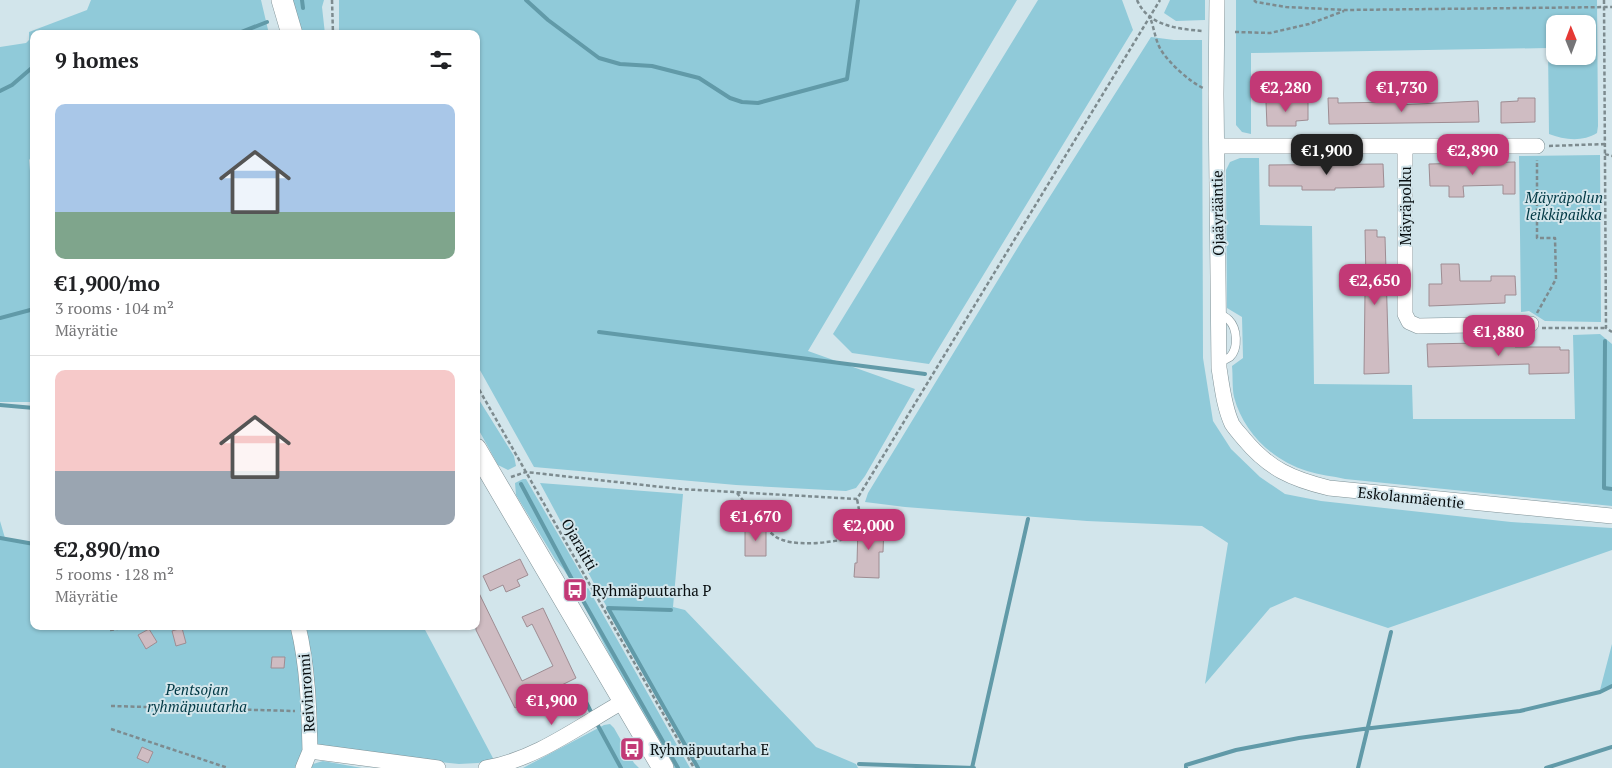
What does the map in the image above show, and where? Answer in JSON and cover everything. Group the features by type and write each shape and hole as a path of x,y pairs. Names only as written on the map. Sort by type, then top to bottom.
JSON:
{"main road":[{"path":"282,0 291,30"},
{"path":"480,456 663,768"}],"street":[{"name":"Ojaäyrääntie","path":"1217,0 1216,94 1219,362 1225,402 1232,425"},
{"path":"1217,146 1537,146"},
{"name":"Mäyräpolku","path":"1405,146 1405,314 1409,322 1418,326 1530,324"},
{"name":"Eskolanmäentie","path":"1232,425 1254,450 1277,469 1301,481 1328,488 1612,516"},
{"name":"Reivinronni","path":"299,630 303,648 309,711 310,751 438,768"},
{"path":"486,768 513,762 529,755 563,738 624,701"},
{"path":"303,768 310,751"}],"path":[{"path":"332,0 333,30"},
{"path":"1137,0 1141,9 1150,18 1169,26 1207,31"},
{"path":"737,492 776,536 789,542 829,543 846,539 860,516 857,499 1160,0"},
{"path":"1254,0 1256,2 1286,7 1345,10 1612,7"},
{"path":"1604,0 1606,328"},
{"path":"1235,32 1270,33 1310,24 1345,10"},
{"path":"1150,18 1161,50 1171,62 1197,85 1216,94"},
{"path":"1605,144 1537,146 1537,238 1555,238 1556,279 1530,324 1539,328 1606,328 1612,332"},
{"path":"1605,154 1612,156"},
{"name":"Ojaraitti","path":"480,391 694,768"},
{"path":"497,485 517,474 526,472 680,489 857,499"},
{"path":"575,590 590,583"},
{"path":"111,706 309,711"},
{"path":"111,729 228,768"}],"green space":[{"path":"91,0 261,0 268,30 34,30 87,10"},
{"path":"292,0 324,0 322,7 325,30 302,30"},
{"path":"339,0 1017,0 808,351 915,389 865,476 856,488 846,491 736,485 534,467 480,370 480,30 339,30"},
{"path":"1038,0 1122,0 1133,30 929,364 852,353 833,334"},
{"path":"1170,0 1205,0 1205,20 1176,21 1164,13"},
{"path":"1236,0 1597,0 1598,126 1597,133 1592,136 1573,139 1549,134 1548,65 1596,65 1596,15 1546,15 1546,48 1251,53 1251,134 1242,132 1236,125"},
{"path":"29,32 30,402 0,402 0,47 26,43 29,40"},
{"path":"1151,37 1174,40 1202,40 1203,358 1213,421 1231,449 1260,477 1285,494 1321,501 1511,522 1612,528 1612,550 1388,628 1295,597 1270,608 1205,684 1228,543 1202,526 1087,521 905,507 865,502 868,493 1023,239"},
{"name":"Mäyräpolun leikkipaikka","path":"1600,155 1601,322 1545,321 1529,311 1521,312 1519,156"},
{"path":"1240,158 1259,158 1260,225 1312,226 1314,384 1412,385 1413,419 1575,419 1573,335 1600,334 1612,344 1612,506 1345,479 1294,466 1271,452 1261,443 1244,422 1234,397 1232,366 1243,358 1242,317 1227,308 1226,170 1230,162"},
{"path":"480,401 514,456 516,466 508,470 498,465 480,432"},
{"path":"526,479 584,579 583,582 574,586 555,559 516,495 515,483"},
{"path":"540,483 683,494 673,607 685,610 816,747 856,764 858,768 699,768 604,602"},
{"name":"Pentsojan ryhmäpuutarha","path":"0,521 5,538 30,542 30,630 294,630 299,652 304,748 295,768 0,768"},
{"path":"588,588 690,768 674,768 610,656 581,599 581,591"},
{"path":"304,630 425,630 494,760 459,764 323,750 313,742"},
{"path":"1612,644 1612,686 1600,690"},
{"path":"610,724 639,768 523,768 604,725"},
{"path":"323,761 362,768 311,768 313,764"}],"building":[{"path":"1328,98 1338,98 1338,103 1397,102 1398,105 1478,101 1479,122 1329,124"},
{"path":"1518,98 1535,98 1535,122 1501,123 1501,102 1518,101"},
{"path":"1266,102 1308,102 1308,120 1296,121 1296,126 1267,126"},
{"path":"1515,162 1515,194 1503,194 1503,185 1463,186 1464,197 1449,197 1449,186 1430,186 1429,164"},
{"path":"1383,164 1384,187 1302,190 1302,186 1269,186 1269,165"},
{"path":"1365,230 1377,230 1377,237 1385,237 1389,373 1364,374 1365,293 1358,293 1358,281 1366,281"},
{"path":"1441,264 1459,264 1460,281 1491,281 1491,276 1515,276 1516,295 1505,295 1505,303 1429,306 1429,284 1442,284"},
{"path":"1515,343 1515,347 1560,347 1560,350 1569,350 1569,373 1529,374 1529,364 1428,367 1427,344"},
{"path":"858,526 884,526 883,552 879,552 879,578 854,577 855,563 857,563"},
{"path":"745,529 766,529 766,556 745,556"},
{"path":"520,559 528,575 517,580 520,586 506,592 503,585 490,591 483,576"},
{"path":"480,595 522,681 553,666 532,624 527,627 522,617 543,608 576,678 515,708 476,630 480,630"},
{"path":"150,630 157,642 146,649 138,635"},
{"path":"183,630 186,643 176,646 172,631"},
{"path":"272,657 285,657 284,668 271,668"},
{"path":"142,747 153,752 148,763 137,758"}],"waterway":[{"path":"302,0 303,8"},
{"path":"526,0 548,20 599,58 620,64 652,66 699,78 730,98 742,102 758,103 847,79 858,0"},
{"path":"246,30 267,22"},
{"path":"0,91 12,85 30,69"},
{"path":"0,318 30,310"},
{"path":"599,332 925,374"},
{"path":"1605,341 1604,488 1612,489"},
{"path":"0,405 30,408"},
{"path":"521,484 574,583"},
{"path":"972,768 1028,519"},
{"path":"0,538 30,543"},
{"path":"581,597 678,768"},
{"path":"671,610 608,608 698,768"},
{"path":"1358,768 1391,632"},
{"path":"1186,768 1186,765 1236,750 1299,738 1363,729 1520,711 1600,692 1612,686"},
{"path":"586,702 593,716"},
{"path":"596,722 621,768"},
{"path":"1546,768 1612,747"},
{"path":"859,764 974,768"}],"place":[{"name":"Ryhmäpuutarha P","path":"575,590"},
{"name":"Ryhmäpuutarha E","path":"632,749"}]}
